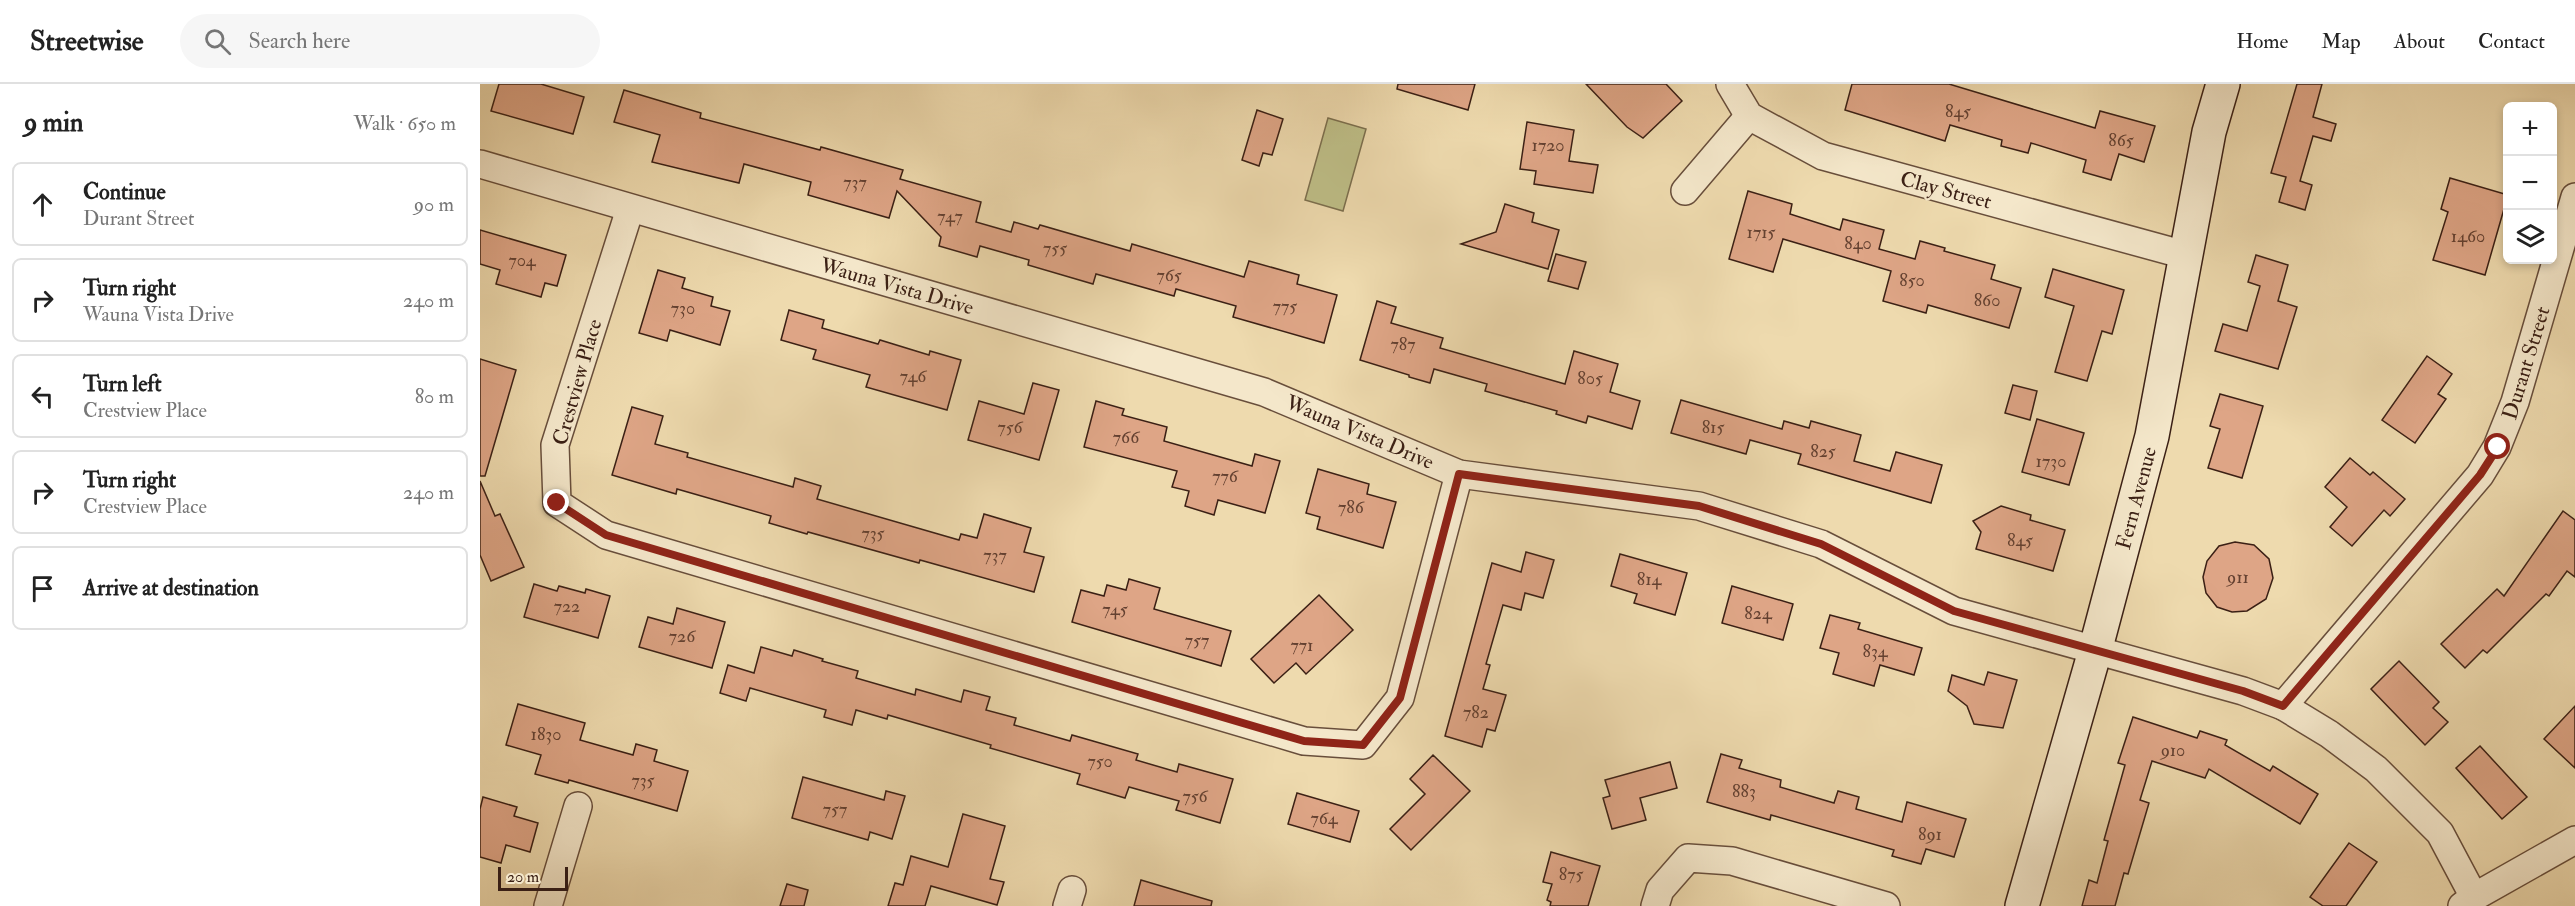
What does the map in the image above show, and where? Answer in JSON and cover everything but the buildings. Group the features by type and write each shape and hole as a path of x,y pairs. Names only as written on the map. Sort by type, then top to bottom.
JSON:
{"main road":[{"name":"Fern Avenue","path":"2022,906 2095,651 2152,436 2209,132 2223,84"}],"street":[{"path":"1685,190 1749,116 1730,84"},
{"name":"Clay Street","path":"1749,116 1822,156 2185,255"},
{"name":"Wauna Vista Drive","path":"480,164 1264,393 1459,474 1699,506 1821,544 1954,611 2243,691 2283,706 2329,734 2376,769 2440,833 2468,901"},
{"name":"Durant Street","path":"2283,706 2480,475 2498,447 2516,402 2575,197"},
{"name":"Crestview Place","path":"630,209 555,445 557,503 606,535 1304,741 1363,745 1400,698 1459,474"},
{"path":"548,906 578,807"},
{"path":"2468,901 2575,840"},
{"path":"1655,906 1660,890 1688,858 1732,861 1886,906"}],"green space":[{"path":"1328,118 1366,129 1343,211 1305,200"}],"route":[{"path":"557,503 606,535 1304,741 1363,745 1400,698 1459,474 1699,506 1821,544 1954,611 2243,691 2283,706 2480,475 2498,447"}]}
